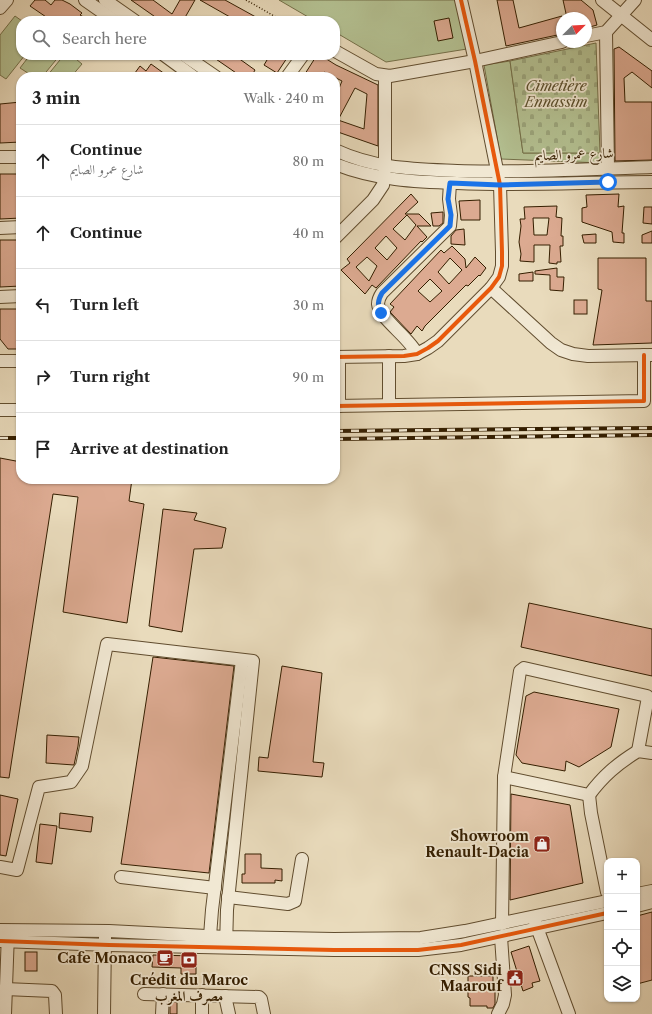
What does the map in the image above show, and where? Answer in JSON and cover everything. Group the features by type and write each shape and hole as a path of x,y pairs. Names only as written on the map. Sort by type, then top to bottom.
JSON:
{"street":[{"path":"0,8 7,0"},
{"path":"85,0 108,16"},
{"path":"340,357 404,356 417,354 438,341 491,288 499,277 502,266 500,185 461,0"},
{"path":"602,0 652,40"},
{"path":"592,35 606,32 635,0"},
{"path":"110,2 128,16"},
{"path":"606,32 608,168"},
{"path":"340,54 376,74 385,76 475,61 556,43"},
{"path":"171,60 187,72"},
{"path":"191,60 209,72"},
{"path":"291,72 299,60"},
{"path":"340,233 374,200 383,185 385,172 385,76"},
{"path":"340,152 364,161 385,172"},
{"path":"0,157 16,157"},
{"path":"340,165 385,172"},
{"name":"شارع عمرو الصايم","path":"385,172 410,169 497,172 652,167"},
{"name":"شارع عمرو الصايم","path":"385,172 410,181 500,185 652,182"},
{"path":"417,354 413,346 381,313 378,299 382,293 450,226 451,215 448,199 450,183"},
{"path":"0,228 16,227"},
{"path":"340,406 648,400 648,355 588,356 573,354 561,350 551,343 491,288"},
{"path":"0,297 16,296"},
{"path":"389,356 389,405"},
{"path":"0,361 16,361"},
{"path":"0,410 16,410"},
{"path":"0,867 17,870 38,787 71,782 82,766 106,644 247,660"},
{"path":"210,942 215,888 247,660"},
{"path":"226,942 228,896 247,660"},
{"path":"502,924 504,777 520,671 524,668 648,696 638,751"},
{"path":"604,877 591,813 589,795 601,778 612,768 638,751 652,753"},
{"path":"504,777 589,795"},
{"path":"228,896 288,904 292,903 295,901 302,859"},
{"path":"121,877 215,888"},
{"path":"640,893 652,890"},
{"path":"334,945 421,938 465,931 604,902"},
{"path":"640,905 652,902"},
{"path":"4,935 105,945 226,942 334,945 418,950 461,945 604,914"},
{"path":"534,917 537,929 569,1014"},
{"path":"4,935 106,931 210,942"},
{"path":"104,1014 106,931"},
{"path":"4,935 4,1014"},
{"path":"498,1014 503,1004 505,995 501,937"},
{"path":"5,990 52,991 55,995 56,1014"},
{"path":"144,994 259,997 261,999 264,1014"},
{"path":"162,1014 163,994"},
{"path":"202,995 202,1014"},
{"path":"225,996 229,1014"}],"path":[{"path":"246,0 273,16"}],"green space":[{"path":"279,0 465,0 473,48 386,62 340,35 340,16 306,16"},
{"path":"15,16 16,17 16,60 21,60 6,79 0,75 0,35"},
{"name":"Cimetière Ennassim","path":"596,43 600,153 523,153 510,61 572,48 592,48 592,44"},
{"path":"26,60 56,60 46,72 26,72 20,68"},
{"path":"60,60 77,60 82,64 75,72 50,72"},
{"path":"510,61 523,153 600,153 601,163 501,159 484,65"}],"building":[{"path":"35,0 45,0 51,5 55,0 62,0 82,13 80,15 82,16 45,16 30,6"},
{"path":"131,0 153,0 172,14 180,0 195,0 186,16 154,16"},
{"path":"200,0 225,0 254,16 228,16"},
{"path":"497,0 513,0 519,28 556,18 556,35 506,46"},
{"path":"563,0 581,0 593,10 597,25 592,26 592,12 566,12"},
{"path":"449,18 453,38 438,41 434,21"},
{"path":"619,47 652,71 652,88 632,72 624,78 625,102 652,102 652,160 615,161 614,49"},
{"path":"217,60 241,60 255,70 254,72 235,72"},
{"path":"267,60 286,60 278,72 264,65"},
{"path":"314,60 328,60 378,85 378,146 340,133 340,121 364,129 367,94 355,88 340,116 340,86 342,81 340,80 340,72 306,72"},
{"path":"151,64 162,72 136,72 140,66 146,71"},
{"path":"16,102 16,142 0,143 0,104"},
{"path":"0,174 16,174 16,218 0,219"},
{"path":"411,194 418,202 405,214 419,214 431,226 417,226 427,237 422,242 421,241 376,288 372,285 365,294 341,270 350,263 347,259","holes":["407,215 416,225 405,240 393,229","386,236 397,248 387,260 375,248","367,257 377,266 369,281 356,267"]},
{"path":"619,194 618,207 624,206 622,233 624,233 624,243 613,242 612,232 582,222 582,208 587,207 586,195"},
{"path":"480,200 480,220 461,220 459,201"},
{"path":"557,206 556,217 562,218 561,236 563,236 563,246 560,246 561,262 557,262 557,264 549,263 550,245 534,245 534,262 520,261 520,219 525,219 524,207","holes":["533,218 549,218 547,235 534,235"]},
{"path":"644,207 652,207 652,224 643,223"},
{"path":"443,212 443,223 439,226 433,226 431,213"},
{"path":"464,229 465,245 451,244 451,236 456,230"},
{"path":"652,231 652,243 642,243 642,235"},
{"path":"596,234 596,243 584,243 582,235"},
{"path":"0,240 16,240 16,286 0,287"},
{"path":"452,246 465,259 466,268 475,257 486,268 480,276 479,275 468,286 466,285 425,326 422,331 417,326 411,334 390,312 394,307 390,304 441,250 444,253","holes":["450,258 462,270 449,284 438,272","430,279 442,291 430,302 418,291"]},
{"path":"598,258 646,258 646,301 652,301 652,343 593,345 602,290 598,289"},
{"path":"557,268 557,277 564,277 563,291 550,290 550,275 535,274 535,271"},
{"path":"533,272 533,281 519,281 519,274"},
{"path":"574,300 587,300 587,314 574,314"},
{"path":"0,309 16,309 16,349 8,349 0,339"},
{"path":"0,458 16,461 16,484 131,484 129,501 144,504 127,623 63,612 78,497 53,494 9,778 0,777"},
{"path":"163,509 197,513 194,520 226,528 222,548 194,549 182,632 149,626"},
{"path":"529,603 652,629 652,676 521,647"},
{"path":"153,657 234,666 209,873 121,864"},
{"path":"282,666 322,673 313,762 324,763 322,777 258,771 259,757 268,758"},
{"path":"534,692 619,709 611,747 579,767 566,761 565,771 522,763 516,755 526,696"},
{"path":"47,735 79,737 74,765 46,763"},
{"name":"Showroom Renault-Dacia","path":"511,794 570,805 583,883 510,900"},
{"path":"0,795 18,799 6,856 0,855"},
{"path":"60,813 93,817 91,832 59,828"},
{"path":"40,824 57,826 52,864 36,862"},
{"path":"245,854 261,854 261,868 282,869 282,881 275,880 275,883 242,883 242,874 245,874"},
{"path":"652,912 652,980 640,983 640,930 640,915"},
{"path":"529,946 540,981 532,983 533,987 523,991 511,952"},
{"path":"25,952 37,952 37,971 25,971"},
{"path":"153,955 196,956 196,974 181,974 181,968 152,967"},
{"path":"468,976 493,976 493,987 495,987 495,1004 493,1008 487,1008 487,1006 470,1006 470,998 468,997"},
{"path":"170,1002 177,1002 177,1014 170,1014"}],"railway":[{"path":"340,431 652,428"},
{"path":"340,439 652,435"},
{"path":"0,438 16,438"}],"cycle path":[{"path":"340,357 404,356 417,354 438,341 491,288 499,277 502,266 500,185 461,0"},
{"path":"340,406 644,401 644,355"},
{"path":"0,941 334,950 418,950 461,945 604,914"}],"place":[{"name":"Showroom Renault-Dacia","path":"542,844"},
{"name":"Cafe Monaco","path":"165,958"},
{"name":"Crédit du Maroc مصرف المغرب","path":"189,960"},
{"name":"CNSS Sidi Maarouf","path":"515,978"}],"route":[{"path":"381,313 378,299 382,293 450,226 451,215 448,199 450,183 500,185 608,182"}]}
